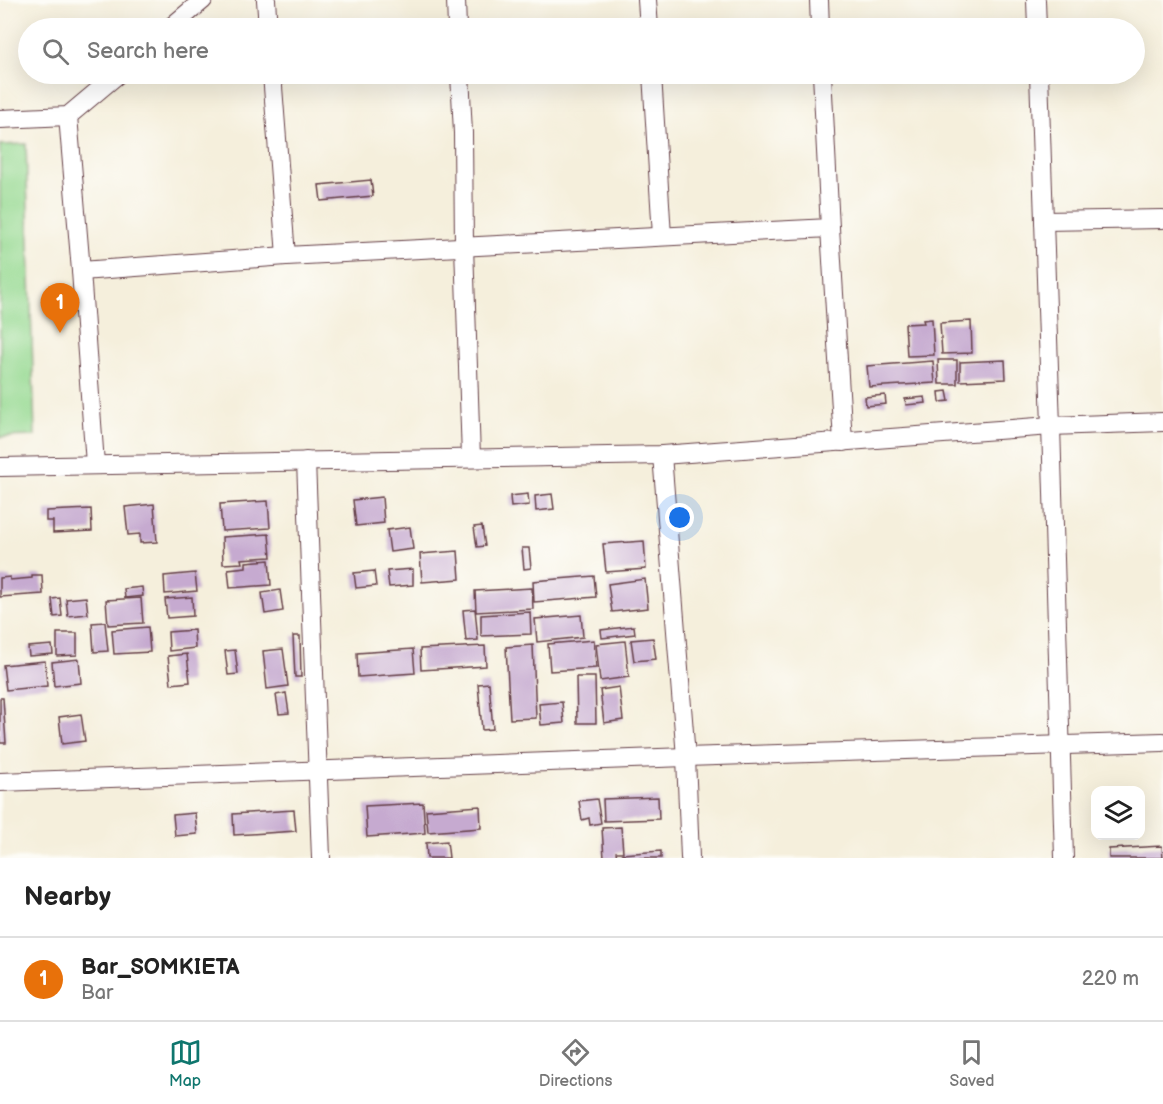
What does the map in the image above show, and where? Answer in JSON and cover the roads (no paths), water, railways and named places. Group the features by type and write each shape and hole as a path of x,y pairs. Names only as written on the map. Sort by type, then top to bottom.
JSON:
{"street":[{"path":"182,18 203,0"},
{"path":"266,0 267,18"},
{"path":"456,0 457,18"},
{"path":"647,0 648,18"},
{"path":"819,0 820,18"},
{"path":"1036,0 1037,18"},
{"path":"0,119 68,116 106,84"},
{"path":"273,84 286,256"},
{"path":"461,84 471,459"},
{"path":"653,84 662,236"},
{"path":"823,84 843,442"},
{"path":"1039,84 1064,858"},
{"path":"68,116 95,464"},
{"path":"1044,221 1163,219"},
{"path":"81,271 286,256 830,228"},
{"path":"0,467 662,455 1051,426 1163,422"},
{"path":"662,455 686,758 690,858"},
{"path":"306,461 321,858"},
{"path":"0,782 1163,742"}],"place":[{"name":"Bar_SOMKIETA","path":"60,333"}]}
